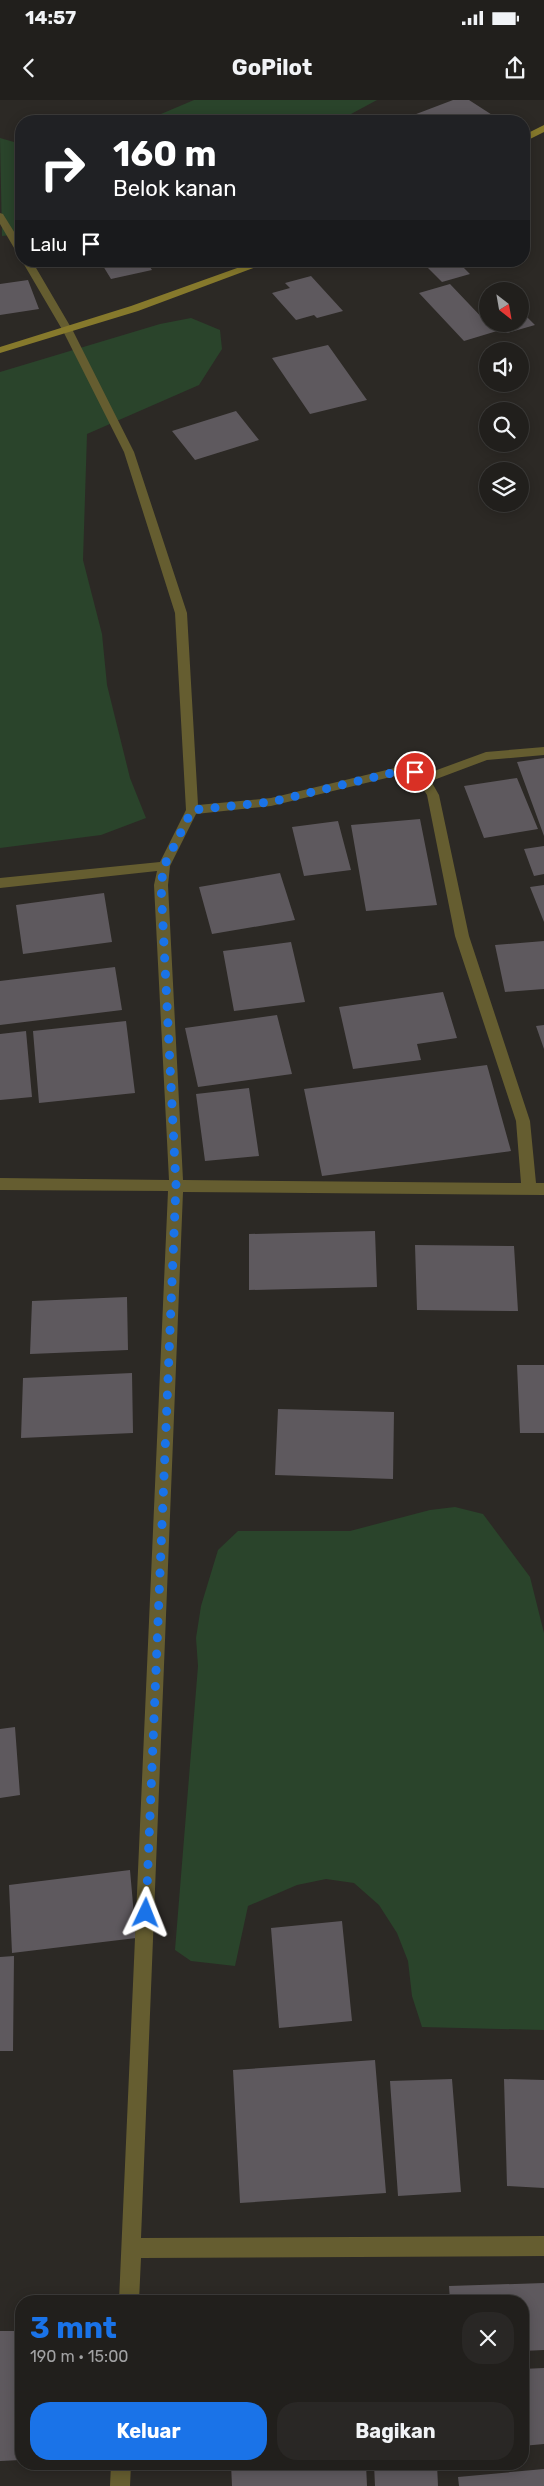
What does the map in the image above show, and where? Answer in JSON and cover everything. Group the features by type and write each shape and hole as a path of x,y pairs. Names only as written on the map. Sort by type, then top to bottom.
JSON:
{"street":[{"path":"530,136 544,128"},
{"path":"0,216 15,241"},
{"path":"31,267 68,331 130,452 181,613 192,810 164,866 161,885 176,1185 129,2295"},
{"path":"0,350 68,331 172,297 252,267"},
{"path":"424,779 486,756 544,751"},
{"path":"0,1184 537,1189 523,1121 462,936 433,794 424,779 415,772 404,770 271,802 192,810"},
{"path":"0,883 164,866"},
{"path":"132,2248 544,2246"},
{"path":"120,2486 121,2470"}],"green space":[{"path":"194,100 377,100 349,115 160,115"},
{"path":"0,138 15,142 15,235 2,236"},
{"path":"191,318 220,330 222,349 199,385 87,434 83,560 102,634 107,685 130,778 146,818 101,835 0,848 0,372 160,324"},
{"path":"455,1507 483,1514 530,1577 544,1633 544,2030 422,2027 412,1996 408,1961 397,1933 379,1905 354,1883 326,1879 297,1885 248,1906 235,1966 191,1961 175,1950 198,1666 196,1638 201,1606 218,1550 238,1531 350,1531 430,1510"}],"building":[{"path":"453,100 469,100 492,115 414,115"},
{"path":"104,267 150,267 152,270 111,279"},
{"path":"427,267 463,267 470,274 442,282"},
{"path":"311,276 343,311 317,318 314,315 296,320 272,293 290,288 285,283"},
{"path":"28,280 39,309 0,315 0,284"},
{"path":"450,284 479,315 479,332 494,332 464,341 419,293"},
{"path":"529,319 535,325 529,327"},
{"path":"328,345 367,400 310,414 272,358"},
{"path":"236,411 259,440 195,460 172,431"},
{"path":"544,758 544,836 517,762"},
{"path":"517,778 538,829 484,838 464,786"},
{"path":"420,819 437,905 366,911 351,825"},
{"path":"338,821 351,870 304,876 292,827"},
{"path":"544,846 544,874 534,876 524,849"},
{"path":"280,873 295,920 212,934 199,887"},
{"path":"544,885 544,922 530,887"},
{"path":"104,893 112,942 23,954 16,905"},
{"path":"544,941 544,989 505,992 495,945"},
{"path":"291,942 305,1002 234,1011 223,951"},
{"path":"115,967 122,1010 0,1025 0,981"},
{"path":"443,992 457,1038 417,1044 421,1060 353,1069 339,1007"},
{"path":"277,1015 292,1074 198,1087 185,1028"},
{"path":"126,1021 135,1093 39,1103 33,1031"},
{"path":"544,1025 544,1049 536,1026"},
{"path":"26,1031 32,1097 0,1100 0,1034"},
{"path":"487,1065 511,1151 322,1176 304,1089"},
{"path":"249,1088 259,1156 205,1161 196,1094"},
{"path":"375,1231 377,1287 249,1290 249,1234"},
{"path":"415,1245 514,1246 518,1311 417,1310"},
{"path":"127,1297 128,1350 30,1354 32,1301"},
{"path":"517,1365 544,1365 544,1433 520,1433"},
{"path":"132,1373 133,1433 21,1438 23,1378"},
{"path":"278,1409 394,1412 393,1479 275,1475"},
{"path":"15,1727 20,1795 0,1798 0,1729"},
{"path":"130,1870 136,1938 12,1953 9,1885"},
{"path":"342,1921 352,2021 279,2028 271,1928"},
{"path":"14,1956 13,2051 0,2051 0,1957"},
{"path":"375,2060 386,2193 240,2203 233,2070"},
{"path":"452,2079 461,2192 398,2196 390,2081"},
{"path":"504,2079 544,2080 544,2188 507,2186"},
{"path":"544,2283 544,2350 529,2351 529,2295 450,2295 449,2286"},
{"path":"0,2331 15,2331 15,2460 0,2461"},
{"path":"544,2368 544,2444 529,2445 529,2369"},
{"path":"544,2469 544,2486 459,2486 458,2477"},
{"path":"231,2470 366,2470 367,2486 232,2486"},
{"path":"374,2470 437,2470 438,2486 375,2486"}],"route":[{"path":"146,1913 176,1185 161,885 164,866 192,810 271,802 404,770 415,772"}]}
